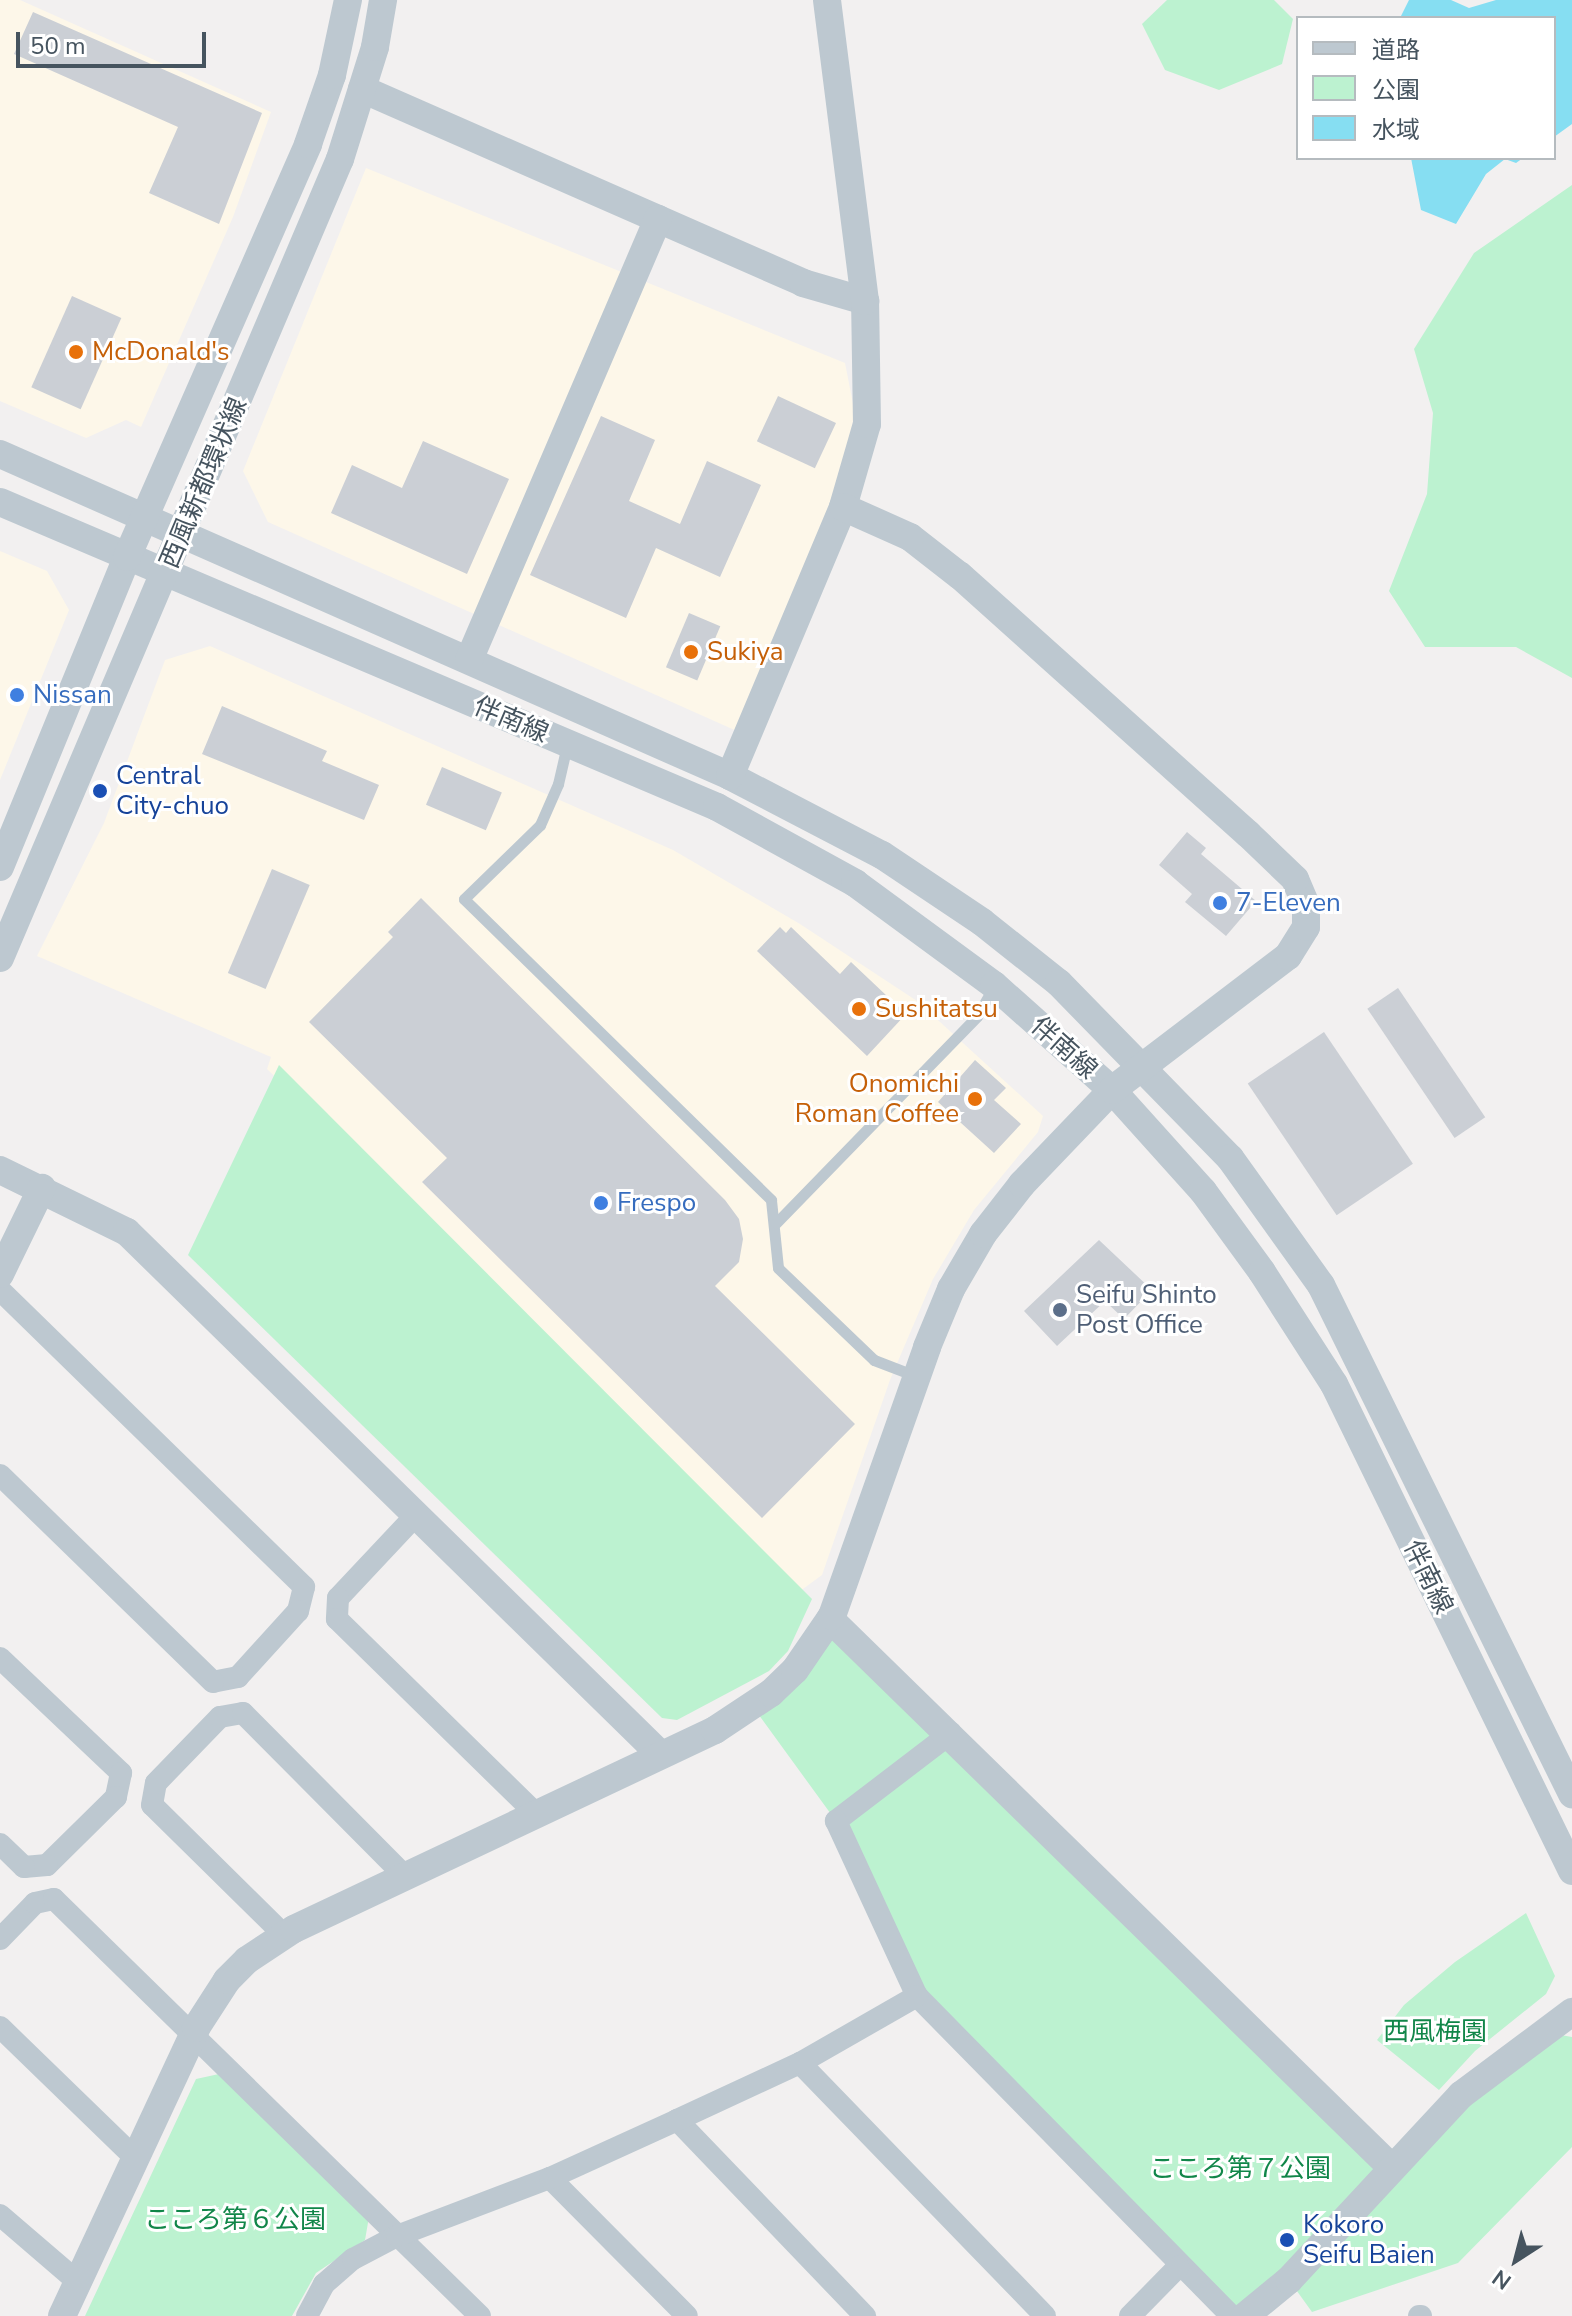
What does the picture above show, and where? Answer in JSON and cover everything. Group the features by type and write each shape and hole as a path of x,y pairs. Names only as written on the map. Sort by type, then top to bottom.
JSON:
{"street":[{"name":"西風新都環状線","path":"0,867 127,557 308,144 332,75 348,0"},
{"name":"西風新都環状線","path":"0,958 184,533 340,159 362,89 383,0"},
{"path":"730,776 843,507 867,424 865,301 827,0"},
{"path":"362,89 803,283 865,301"},
{"path":"469,660 658,219"},
{"name":"伴南線","path":"0,454 147,516 730,776 882,855 982,922 1059,983 1230,1158 1321,1285 1572,1794"},
{"name":"伴南線","path":"0,502 164,575 717,807 855,883 994,985 1112,1090 1203,1191 1334,1384 1572,1871"},
{"path":"62,2316 194,2032 227,1980 284,1935 725,1724 771,1693 815,1644 830,1619 951,1289 983,1234 1022,1184 1112,1090 1288,956 1306,927 1306,905 1295,879 960,576 910,537 843,507"},
{"path":"0,1170 127,1232 661,1755"},
{"path":"0,1274 42,1188"},
{"path":"0,1290 304,1587 298,1611 238,1677 213,1682 0,1475"},
{"path":"416,1515 338,1598 337,1619 536,1814"},
{"path":"830,1619 951,1733 1392,2168"},
{"path":"0,1658 121,1773 116,1797 47,1865 24,1867 0,1844"},
{"path":"284,1935 152,1805 156,1783 220,1717 243,1713 405,1876"},
{"path":"951,1733 836,1821 917,1996 1178,2267 1232,2316"},
{"path":"0,1939 35,1903 54,1899 194,2032 480,2316"},
{"path":"307,2316 324,2284 353,2259 397,2236 550,2178 800,2063 917,1996"},
{"path":"1245,2316 1289,2280 1461,2095 1572,2012"},
{"path":"0,2027 135,2158"},
{"path":"800,2063 1045,2316"},
{"path":"677,2120 865,2316"},
{"path":"550,2178 687,2316"},
{"path":"0,2215 78,2282"},
{"path":"1130,2316 1178,2267"}],"lane":[{"path":"568,744 558,784 540,825 464,899 771,1200 776,1223 778,1268 874,1360 917,1376"},
{"path":"776,1223 977,1016 994,985"}],"shaded area":[{"path":"0,0 20,0 271,112 233,217 141,427 126,420 86,438 0,401"},
{"path":"366,168 845,363 855,414 841,469 773,672 739,732 268,522 243,471"},
{"name":"Nissan","path":"0,551 47,571 69,610 0,780"},
{"path":"210,646 673,850 800,924 917,1001 1043,1116 1038,1132 974,1210 933,1279 890,1380 822,1575 781,1605 548,1343 267,1069 271,1057 37,956 104,823 165,660"}],"green space":[{"path":"1167,0 1274,0 1293,19 1282,64 1219,90 1165,70 1142,24"},
{"path":"1572,185 1572,678 1516,647 1425,647 1389,591 1427,494 1433,413 1414,349 1474,253"},
{"path":"279,1065 812,1599 788,1651 769,1671 677,1720 662,1718 188,1255"},
{"name":"こころ第７公園","path":"830,1619 1392,2168 1544,2032 1572,2037 1572,2147 1458,2263 1312,2312 1289,2280 1245,2316 917,1996 836,1821 753,1707"},
{"name":"西風梅園","path":"1526,1913 1555,1976 1546,1994 1475,2051 1439,2090 1377,2040 1404,2005 1455,1962"},
{"name":"こころ第６公園","path":"219,2074 369,2217 365,2240 316,2273 292,2316 85,2316 196,2079"}],"water":[{"path":"1409,0 1451,0 1469,8 1496,0 1572,0 1572,124 1556,136 1556,16 1401,16"},
{"path":"1411,160 1504,160 1486,174 1456,224 1421,210"}],"building":[{"path":"33,12 262,113 219,224 149,193 178,127 14,54"},
{"path":"72,296 121,318 81,409 31,387"},
{"path":"778,396 836,423 815,468 757,441"},
{"path":"601,416 655,440 629,501 680,524 707,461 761,485 720,577 656,548 626,618 530,575"},
{"path":"423,441 509,479 467,574 331,513 352,465 402,488"},
{"path":"689,613 720,626 697,681 666,667"},
{"path":"222,706 327,751 322,761 379,785 364,820 202,754"},
{"path":"442,767 502,792 486,830 426,805"},
{"path":"1187,832 1206,848 1201,854 1256,901 1226,936 1185,902 1192,894 1159,865"},
{"path":"272,869 310,885 266,989 228,973"},
{"path":"421,898 725,1200 739,1219 743,1239 739,1262 715,1286 855,1424 762,1518 422,1182 447,1158 309,1022 393,937 388,932"},
{"path":"780,927 786,933 791,927 840,974 851,962 906,1014 867,1056 757,951"},
{"path":"1398,988 1485,1117 1455,1138 1367,1009"},
{"path":"1324,1032 1413,1164 1337,1215 1248,1083"},
{"path":"975,1060 1006,1088 994,1100 1021,1124 994,1153 938,1102"},
{"path":"1099,1240 1152,1290 1124,1319 1105,1301 1057,1346 1024,1311"}],"place":[{"name":"McDonald's","path":"76,352"},
{"name":"Sukiya","path":"691,652"},
{"name":"Nissan","path":"17,695"},
{"name":"Central City-chuo","path":"100,791"},
{"name":"7-Eleven","path":"1220,903"},
{"name":"Sushitatsu","path":"859,1009"},
{"name":"Onomichi Roman Coffee","path":"975,1099"},
{"name":"Frespo","path":"601,1203"},
{"name":"Seifu Shinto Post Office","path":"1060,1310"},
{"name":"Kokoro Seifu Baien","path":"1287,2240"}]}
